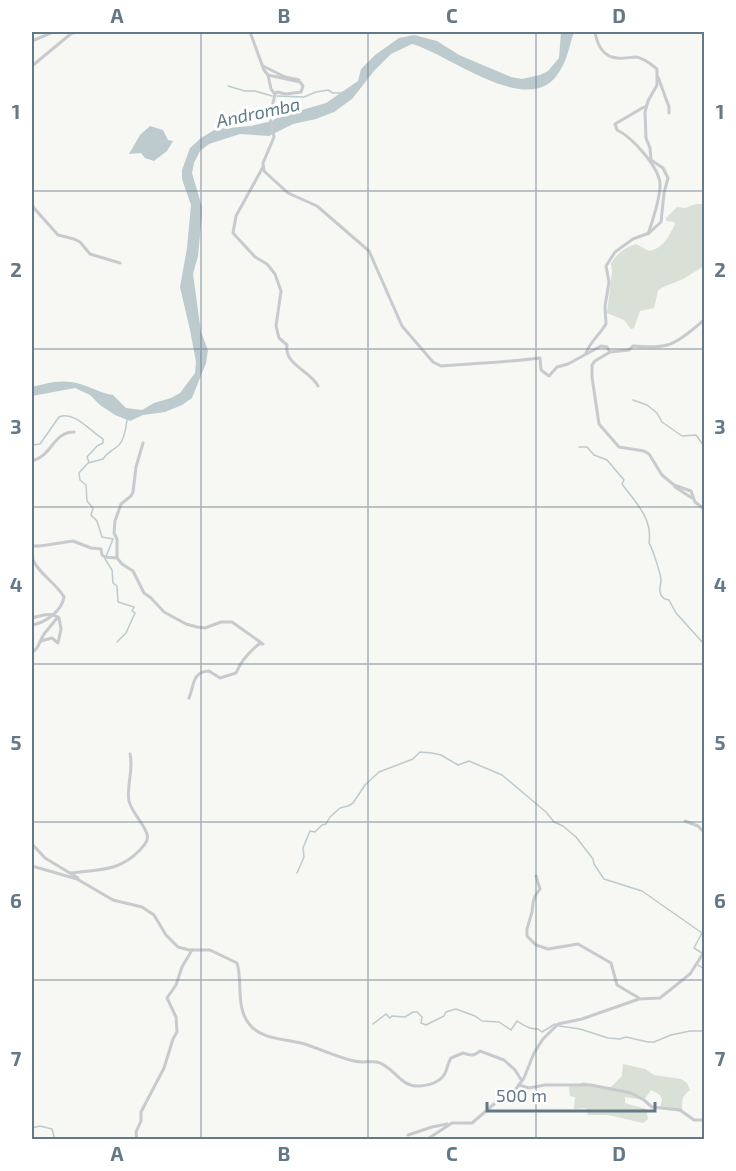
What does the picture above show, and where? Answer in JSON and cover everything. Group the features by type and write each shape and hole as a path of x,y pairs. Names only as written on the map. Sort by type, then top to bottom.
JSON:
{"street":[{"path":"32,40 53,32"},
{"path":"32,66 71,32 80,32"},
{"path":"250,32 275,96"},
{"path":"519,32 527,32"},
{"path":"586,353 606,324 605,306 609,282 606,266 615,252 633,239 648,234 657,226 663,217 664,193 668,178 663,168 615,127 618,121 642,110 645,106 657,85 657,69 643,59 617,58 607,55 599,47 595,32"},
{"path":"262,65 285,77 300,81 303,86 301,92 286,94 277,92 275,96 270,117 273,134 263,167 236,216 233,233 255,257 267,264 275,274 281,291 276,320 279,338 287,345 286,351 291,360 313,377 318,386"},
{"path":"268,75 301,83"},
{"path":"657,75 666,96 669,113"},
{"path":"645,106 645,135 660,183 648,234"},
{"path":"263,167 270,178 288,192 317,206 369,251 402,326 436,365 505,360 523,362 540,358 541,370 549,376 557,367 573,362 586,353 604,346 610,352"},
{"path":"32,191 33,207 58,235 74,238 90,255 120,263"},
{"path":"705,320 674,343 647,348 633,346 628,350 610,352 592,365 599,424 618,447 639,449 649,454 659,472 674,486 691,491 693,499 705,509"},
{"path":"32,461 47,453 62,435 74,432"},
{"path":"143,443 136,467 133,492 121,504 115,521 117,558 132,571 144,593 152,598 164,612 186,624 197,627 205,628 221,622 232,622 251,637 260,640 262,644 249,652 237,671 230,676 220,678 209,671 200,672 195,677 189,698"},
{"path":"32,624 41,622 61,608 64,597 61,591 41,572 33,559 32,545 36,547 73,541 101,549 105,558 117,558"},
{"path":"32,624 43,614"},
{"path":"32,618 43,614 58,617"},
{"path":"40,641 52,638 58,643 61,626 58,617"},
{"path":"32,653 58,617"},
{"path":"71,873 89,869 107,870 132,859 146,843 147,836 131,809 129,800 128,789 132,761 130,754"},
{"path":"685,821 698,826 705,832"},
{"path":"32,844 45,858 113,900 136,905 149,911 172,942 182,949 210,950 237,963 244,1018 253,1028 262,1033 351,1060 377,1062 412,1086 439,1081 448,1062 456,1055 463,1053 470,1056 482,1051 504,1060 515,1070 520,1083 529,1088 545,1085 591,1085 639,1096 652,1107 680,1110 694,1120 705,1120"},
{"path":"32,866 82,881"},
{"path":"536,876 540,889 535,896 527,929 527,936 531,942 548,949 578,944 611,963 617,985 639,999"},
{"path":"137,1140 136,1132 141,1121 141,1112 164,1068 177,1032 176,1017 167,998 192,950"},
{"path":"408,1135 432,1127 472,1123 520,1083 534,1053 557,1025 587,1018 639,999 657,998 664,995 690,974 705,952"},
{"path":"426,1140 452,1124"}],"shaded area":[{"path":"561,32 574,32 560,70 544,86 527,90 507,86 486,79 412,44 391,54 352,99 334,112 293,124 269,136 240,134 209,144 200,151 192,173 202,207 198,256 193,274 201,332 208,350 206,363 192,398 165,412 143,415 130,421 115,415 90,395 75,388 32,396 32,387 56,382 71,382 113,395 126,408 142,410 180,393 195,373 196,362 180,287 191,205 182,179 182,170 190,148 201,138 216,129 251,126 326,103 358,81 361,69 375,55 399,38 414,35 437,41 459,55 511,77 522,79 548,71 559,58"},
{"path":"150,126 163,130 168,140 173,141 167,151 154,161 145,158 141,153 129,154 140,135"},
{"path":"704,204 704,266 683,279 661,288 658,291 654,308 640,311 634,328 631,329 624,320 607,313 611,263 622,251 632,245 636,244 649,251 659,247 671,233 675,224 666,221 666,218 677,207 685,208"},
{"path":"623,1064 645,1069 654,1075 681,1079 687,1083 690,1090 682,1100 683,1112 660,1109 662,1099 660,1095 651,1090 644,1100 625,1097 625,1103 646,1109 648,1119 643,1123 608,1115 588,1115 586,1108 574,1109 575,1097 570,1096 569,1087 584,1082 602,1088 611,1087 622,1076"}],"waterway":[{"name":"Andromba","path":"228,86 272,96"},
{"name":"Andromba","path":"277,96 304,97 328,90 333,93 343,93"},
{"path":"633,400 647,405 657,413 662,422 682,436 696,435 704,446"},
{"path":"32,445 40,444 59,417 71,416 103,439 103,443 87,457 89,462"},
{"path":"117,642 126,633 135,613 132,611 134,607 118,602 117,586 113,583 112,570 105,559 113,539 102,537 97,521 91,515 93,508 87,501 86,485 80,480 79,473 88,463 103,459 121,443 127,420"},
{"path":"579,447 587,447 594,455 607,460 624,480 622,484 646,518 650,534 649,543 661,577 661,595 664,599 669,600 676,613 704,644"},
{"path":"297,873 304,857 303,848 310,831 315,832 326,824 340,808 353,803 365,785 379,772 413,759 420,752 432,753 441,755 458,765 469,761 502,775 546,812 554,822 576,837 593,859 604,879 642,891 702,933 694,948 702,953"},
{"path":"698,965 704,969"},
{"path":"373,1024 386,1014 390,1018 392,1016 405,1017 417,1012 422,1017 421,1023 426,1025 444,1016 446,1012 456,1009 482,1021 499,1022 511,1030 517,1021 542,1032 555,1024"},
{"path":"559,1026 580,1029 608,1038 626,1037 648,1042 690,1031 704,1031"},
{"path":"32,1128 40,1126 52,1129 55,1140"}]}
